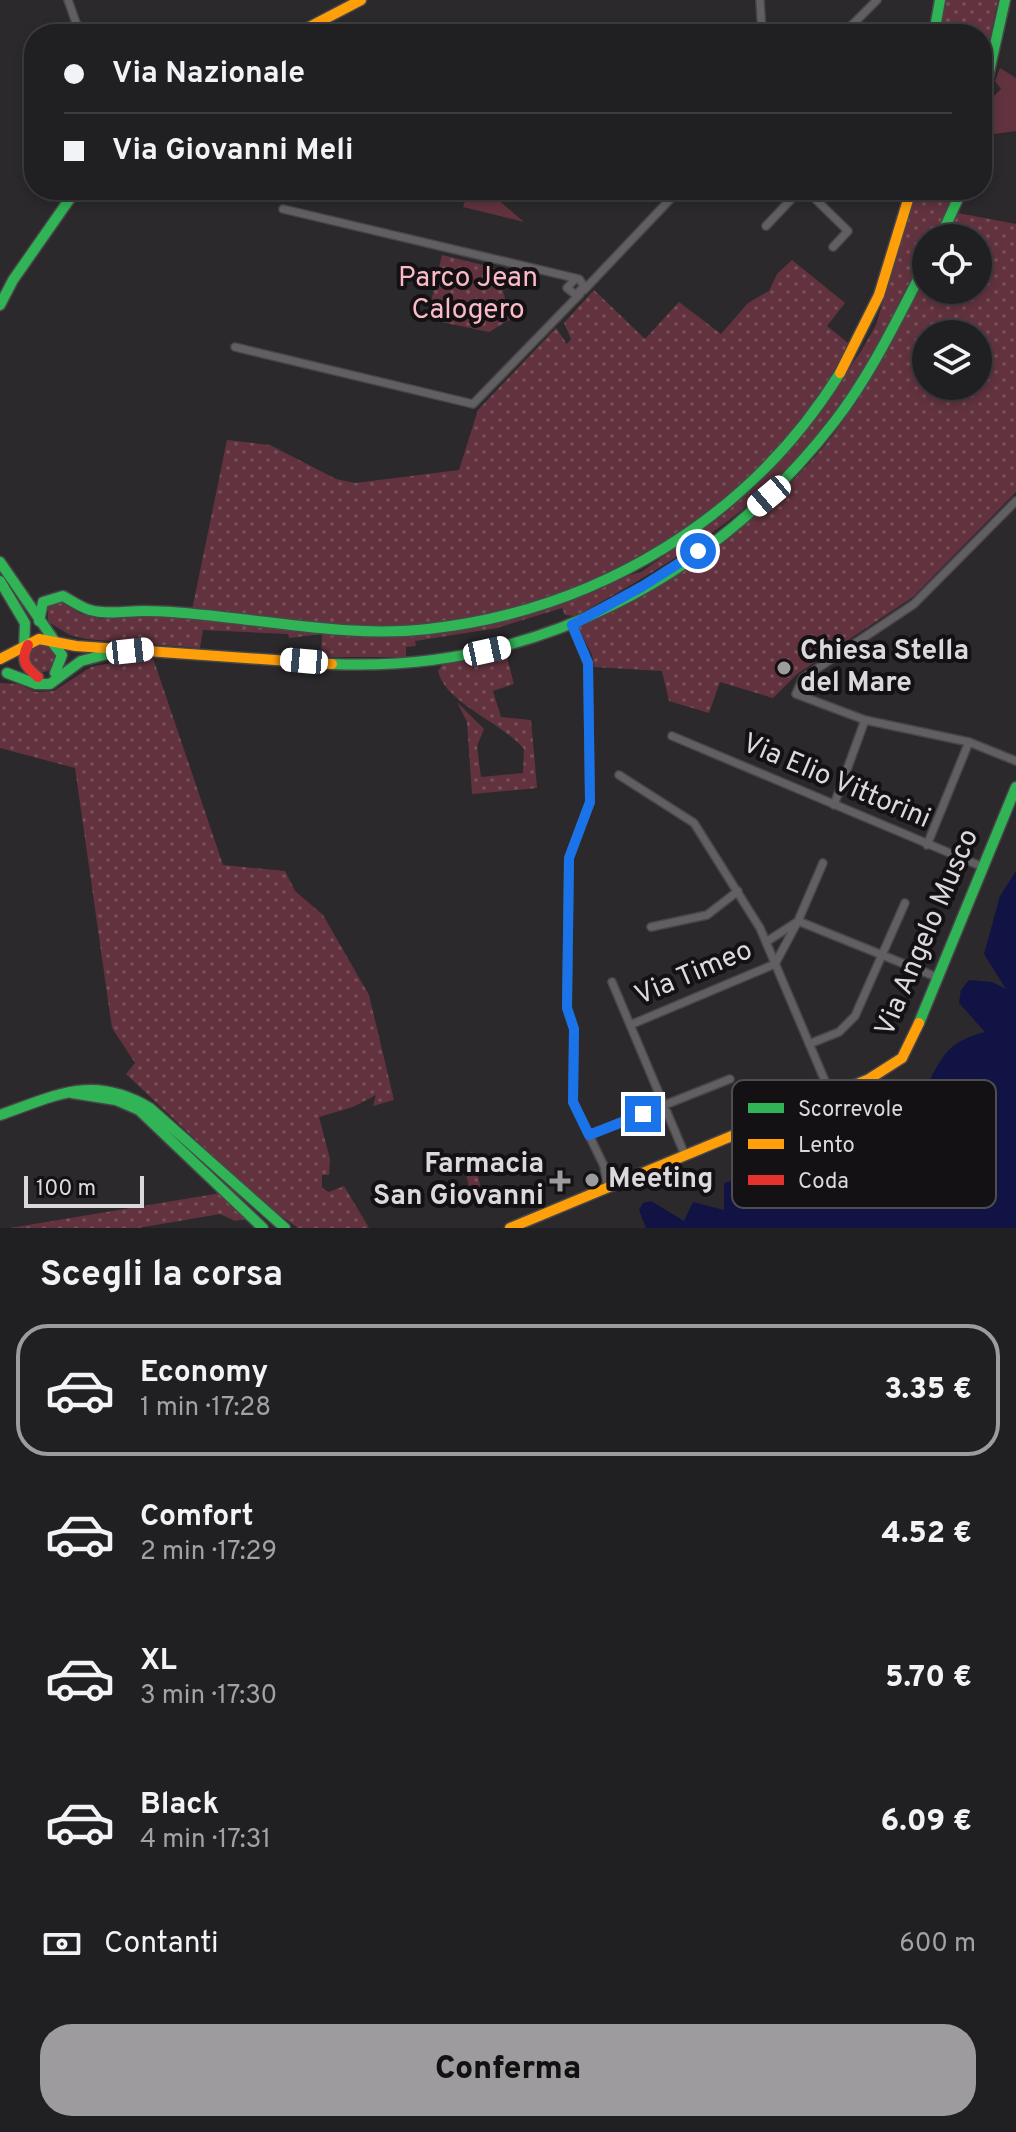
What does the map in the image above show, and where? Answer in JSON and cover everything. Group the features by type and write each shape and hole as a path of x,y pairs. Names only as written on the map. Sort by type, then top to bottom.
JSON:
{"main road":[{"path":"315,24 361,0"},
{"path":"936,24 940,0"},
{"path":"992,58 1005,0"},
{"path":"0,305 13,280 69,200"},
{"path":"39,621 43,602 63,596 92,611 178,612 338,630 429,629 526,610 616,576 657,555 721,510 778,454 818,406 851,356 875,306 895,256 909,200"},
{"path":"946,224 957,200"},
{"path":"0,658 52,640 86,646 323,663 387,664 517,644 572,625 698,551 769,496 810,453 858,387 912,289"},
{"path":"0,562 62,660 55,673"},
{"path":"0,581 25,623 25,666 38,677"},
{"path":"0,658 20,637 16,609"},
{"path":"4,673 38,677 55,673 80,658 150,649"},
{"path":"4,673 36,684 50,684 81,661 99,654"},
{"name":"Via Angelo Musco","path":"864,1080 888,1069 902,1058 939,978 1016,787"},
{"path":"0,1115 62,1093 99,1086 138,1098 285,1228"},
{"path":"62,1093 101,1096 139,1110 263,1228"},
{"name":"Via Angelo Musco","path":"510,1228 732,1136"}],"street":[{"path":"68,0 76,24"},
{"path":"760,0 761,24"},
{"path":"853,24 877,0"},
{"path":"235,347 473,404 669,200"},
{"path":"766,226 793,200"},
{"path":"814,200 848,231 833,247"},
{"path":"283,209 555,276 577,279 599,273"},
{"path":"555,276 568,290 582,292"},
{"path":"565,307 568,290 577,279"},
{"path":"577,279 582,292"},
{"path":"1016,501 914,604 803,678 796,694 865,720 969,742 1016,761"},
{"path":"572,625 588,663 590,802 569,858 567,1008 574,1029 573,1102 612,1186"},
{"path":"834,805 865,720"},
{"name":"Via Elio Vittorini","path":"672,736 983,867"},
{"path":"927,845 969,742"},
{"path":"619,775 694,823 738,891 766,942 825,1080"},
{"path":"775,964 823,863"},
{"path":"651,927 707,915 738,891"},
{"path":"809,1044 839,1032 855,1016 905,903"},
{"path":"766,942 798,921"},
{"path":"798,921 939,978"},
{"name":"Via Timeo","path":"630,1025 775,964"},
{"path":"612,982 685,1155"},
{"path":"589,1135 730,1079"}],"green space":[{"path":"944,0 998,0 992,28 992,24 940,24"},
{"path":"1000,68 1016,78 1016,131 992,134 992,106 994,96 1001,89 995,81"},
{"path":"465,200 499,200 524,222 463,207"},
{"path":"913,200 951,200 941,224 912,224 912,281 857,379 805,450 747,506 715,531 576,616 565,615 562,608 497,628 415,641 416,646 406,647 406,657 321,657 322,634 289,638 288,634 203,630 200,648 86,639 70,635 48,622 48,605 61,602 81,614 102,619 152,614 311,631 448,629 641,572 725,513 756,486 789,450 860,353 876,325"},
{"path":"958,213 1016,224 1016,492 913,597 797,674 773,698 720,682 709,713 669,701 662,671 594,667 592,655 578,627 686,563 786,487 841,424 912,302 992,304 992,224 953,224"},
{"name":"Parco Jean Calogero","path":"442,255 503,270 503,291 511,319 489,332 427,319"},
{"path":"792,260 845,303 827,326 848,343 828,384 771,459 698,524 658,550 576,591 458,623 358,627 192,610 227,440 270,445 336,479 355,483 459,470 478,410 556,328 567,344 571,339 564,323 594,290 645,339 679,302 721,334 748,303 769,291 777,274"},
{"path":"42,644 52,648 56,658 52,668 42,672 32,668 28,658 32,648"},
{"path":"506,654 514,684 493,691 501,717 531,720 537,788 472,794 467,722 457,702 484,729 477,746 481,777 523,773 524,749 515,739 451,693 438,671 444,662"},
{"path":"152,655 223,865 285,871 295,891 323,915 369,995 394,1100 373,1106 376,1095 353,1107 319,1117 330,1159 329,1175 322,1175 322,1188 329,1192 344,1186 369,1228 298,1228 263,1203 126,1074 135,1063 112,1028 75,768 0,748 0,683 18,684 36,692 54,691 91,667"},
{"path":"472,1151 481,1189 470,1192 463,1159"},
{"path":"221,1193 246,1215 246,1219 235,1221 220,1214 138,1228 10,1228"}],"shaded area":[{"path":"1016,871 1016,1228 646,1228 639,1210 643,1203 651,1201 684,1221 693,1202 724,1210 724,1183 732,1181 732,1208 996,1208 996,1080 930,1080 950,1049 985,1032 959,1003 961,990 969,980 992,982 1006,989 984,954 1000,896"}],"traffic: fast":[{"path":"936,24 940,0"},
{"path":"992,58 1005,0"},
{"path":"0,305 13,280 69,200"},
{"path":"946,224 957,200"},
{"path":"332,664 406,663 478,652 547,633 613,605 675,570 733,527 787,477 835,421 873,364 912,291"},
{"path":"39,621 43,602 63,596 86,609 103,612 174,612 325,629 402,631 491,618 551,601 609,578 664,548 715,513 762,472 803,425 840,373"},
{"path":"0,562 58,646"},
{"path":"0,581 25,623 24,651"},
{"path":"51,641 62,655 55,673"},
{"path":"7,673 36,684 50,684 81,661 111,653"},
{"path":"919,1023 1016,787"},
{"path":"0,1115 75,1091 111,1092 130,1098 150,1108 285,1228"},
{"path":"72,1093 116,1100 139,1110 263,1228"}],"traffic: slow":[{"path":"315,24 361,0"},
{"path":"840,373 879,295 908,200"},
{"path":"0,659 39,639 76,646 332,664"},
{"path":"867,1080 902,1058 919,1023"},
{"path":"510,1228 732,1136"}],"traffic: jam":[{"path":"28,645 25,663 38,677"}],"place":[{"name":"Chiesa Stella del Mare","path":"784,668"},
{"name":"Meeting","path":"592,1180"},
{"name":"Farmacia San Giovanni","path":"560,1181"}],"route":[{"path":"643,1114 589,1135 573,1102 574,1029 567,1008 569,858 590,802 588,663 572,625 698,551"}]}
